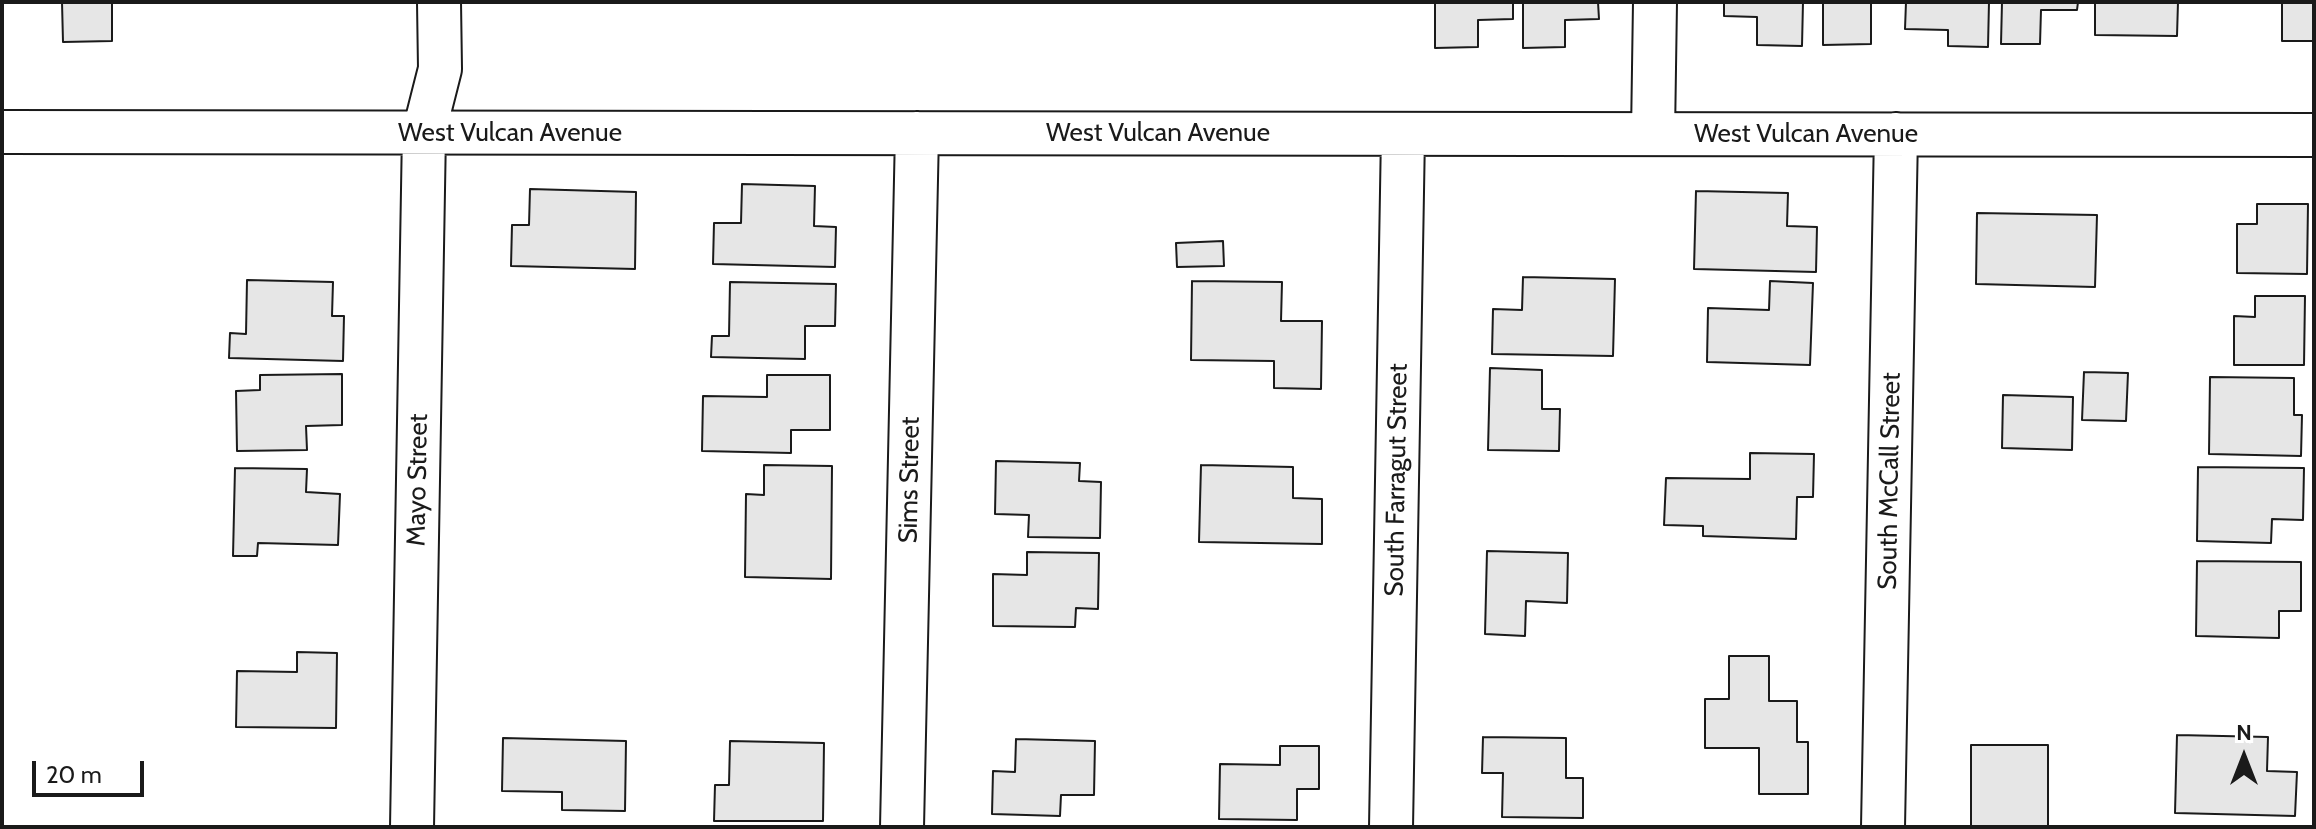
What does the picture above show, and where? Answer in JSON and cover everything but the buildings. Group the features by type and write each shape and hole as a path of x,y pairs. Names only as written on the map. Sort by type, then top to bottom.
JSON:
{"street":[{"name":"Mayo Street","path":"412,827 424,132 440,69 439,2"},
{"path":"1653,134 1655,2"},
{"name":"West Vulcan Avenue","path":"2,132 2314,135"},
{"name":"Sims Street","path":"902,827 917,133"},
{"name":"South Farragut Street","path":"1391,827 1403,134"},
{"name":"South McCall Street","path":"1883,827 1896,134"}]}
